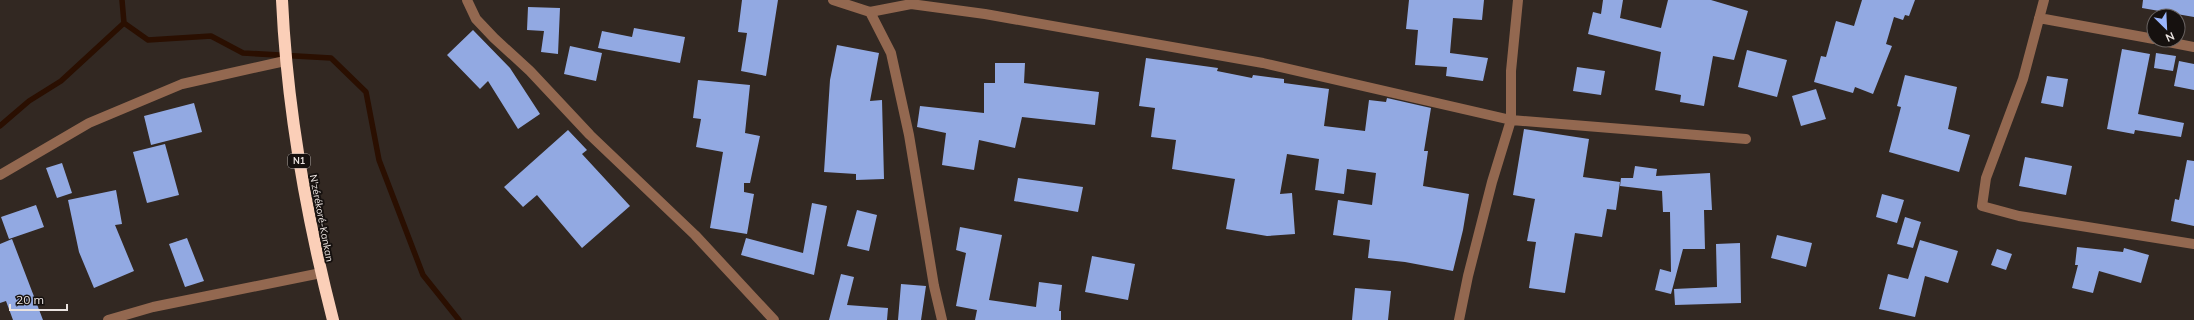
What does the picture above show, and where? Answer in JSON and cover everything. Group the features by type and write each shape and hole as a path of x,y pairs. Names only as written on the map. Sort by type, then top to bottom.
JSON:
{"highway":[{"name":"N'zérékoré-Kankan","path":"282,0 285,61 296,150 321,274 333,320"}],"street":[{"path":"467,0 476,19 494,38 530,71 590,134 694,235 774,320"},
{"path":"833,0 870,12 911,4 985,14 1263,63 1511,120 1746,139"},
{"path":"1459,320 1468,276 1492,182 1511,120 1511,72 1518,0"},
{"path":"2044,0 2023,79 1986,178 1982,206 2019,216 2194,244"},
{"path":"870,12 892,53 910,135 934,286 942,320"},
{"path":"2039,18 2146,38"},
{"path":"0,175 89,124 182,84 285,61"},
{"path":"108,320 153,307 321,274"}],"building":[{"path":"742,0 778,0 766,76 741,71 747,33 738,32"},
{"path":"1409,0 1484,0 1482,20 1453,18 1450,53 1488,58 1483,81 1446,76 1447,67 1415,65 1418,30 1406,29"},
{"path":"1603,0 1623,0 1620,18 1661,28 1668,0 1711,0 1748,11 1734,60 1713,56 1704,106 1680,102 1681,95 1655,90 1661,52 1588,34 1593,12 1601,14"},
{"path":"1862,0 1915,0 1909,16 1905,15 1903,20 1894,17 1886,44 1892,46 1873,94 1855,87 1853,93 1814,82 1821,56 1826,57 1836,21 1854,26"},
{"path":"2143,0 2194,0 2194,17 2186,16 2186,8 2142,8"},
{"path":"528,7 560,8 558,54 541,52 544,31 527,30"},
{"path":"634,28 685,37 680,63 598,48 602,31 632,37"},
{"path":"473,30 510,68 540,114 518,129 488,81 480,89 447,55"},
{"path":"837,45 879,53 870,101 882,100 884,179 856,180 856,174 824,172 830,80"},
{"path":"570,46 602,53 596,81 564,74"},
{"path":"2122,49 2150,54 2138,114 2184,123 2181,137 2135,130 2134,134 2107,129"},
{"path":"1747,50 1787,60 1777,97 1738,87"},
{"path":"2156,53 2176,56 2173,71 2154,68"},
{"path":"1146,58 1218,68 1217,71 1252,78 1253,75 1284,79 1284,83 1329,89 1324,126 1365,131 1369,100 1386,102 1387,98 1431,108 1424,151 1428,151 1423,186 1469,194 1463,230 1453,271 1405,262 1368,258 1370,240 1333,235 1338,200 1372,205 1376,173 1347,169 1344,194 1315,190 1319,159 1287,154 1280,194 1292,193 1295,234 1267,236 1226,229 1235,179 1172,169 1176,140 1151,137 1155,108 1139,106"},
{"path":"2179,61 2194,64 2194,90 2174,86"},
{"path":"995,63 1025,63 1024,83 1099,92 1095,125 1022,117 1015,148 979,140 974,170 942,165 946,133 917,127 920,106 984,113 984,83 995,83"},
{"path":"1577,67 1605,71 1601,95 1573,91"},
{"path":"1905,75 1957,87 1948,129 1970,135 1959,172 1889,152 1901,107 1897,106"},
{"path":"2047,76 2068,79 2063,107 2041,103"},
{"path":"698,80 750,85 745,133 760,136 750,183 744,183 744,192 754,194 747,234 710,228 723,152 696,147 701,119 693,118"},
{"path":"1816,89 1826,119 1801,126 1792,96"},
{"path":"194,103 202,132 151,145 144,116"},
{"path":"1524,129 1589,139 1583,177 1620,182 1616,210 1607,209 1602,237 1575,233 1565,293 1529,288 1536,242 1527,241 1535,199 1513,195"},
{"path":"568,130 587,150 582,154 630,206 582,248 537,195 523,207 504,187"},
{"path":"165,144 179,195 147,203 133,152"},
{"path":"2025,157 2072,166 2066,195 2019,186"},
{"path":"2187,160 2194,161 2194,226 2171,221 2175,199 2179,200"},
{"path":"62,163 72,193 57,198 46,168"},
{"path":"1635,166 1657,169 1656,176 1710,173 1712,210 1704,210 1705,249 1683,249 1671,294 1655,290 1660,269 1671,272 1670,212 1663,212 1662,191 1620,186 1621,178 1633,178"},
{"path":"1018,178 1083,187 1078,212 1014,201"},
{"path":"116,190 122,224 115,225 134,271 94,288 79,252 68,200"},
{"path":"1882,194 1904,200 1897,223 1876,217"},
{"path":"812,203 827,206 814,275 741,255 746,238 803,253"},
{"path":"36,205 44,227 9,239 1,217"},
{"path":"857,210 877,215 869,251 847,246"},
{"path":"1905,217 1921,222 1913,248 1897,244"},
{"path":"960,227 1002,235 989,300 1036,307 1039,282 1062,285 1059,311 1061,311 1061,320 975,320 977,310 956,306 966,253 956,250"},
{"path":"1777,235 1812,243 1806,267 1771,258"},
{"path":"187,238 204,281 185,287 169,244"},
{"path":"12,239 43,320 13,320 6,301 0,303 0,244"},
{"path":"1920,240 1958,251 1948,283 1925,276 1915,317 1879,309 1888,274 1908,279"},
{"path":"1740,243 1741,303 1675,305 1674,289 1717,287 1716,244"},
{"path":"2077,247 2123,252 2124,248 2149,255 2141,283 2099,271 2093,293 2072,288 2078,265 2075,265"},
{"path":"1997,249 2012,254 2006,270 1991,265"},
{"path":"1092,256 1135,264 1128,300 1085,292"},
{"path":"841,274 854,277 847,305 888,308 887,320 829,320"},
{"path":"901,284 926,286 921,320 898,320"},
{"path":"1355,288 1391,291 1388,320 1352,320"}],"waterway":[{"path":"122,0 124,23 148,40 211,36 243,53 331,58 366,92 379,160 423,275 459,320"},
{"path":"0,126 29,101 61,81 124,23"}]}
